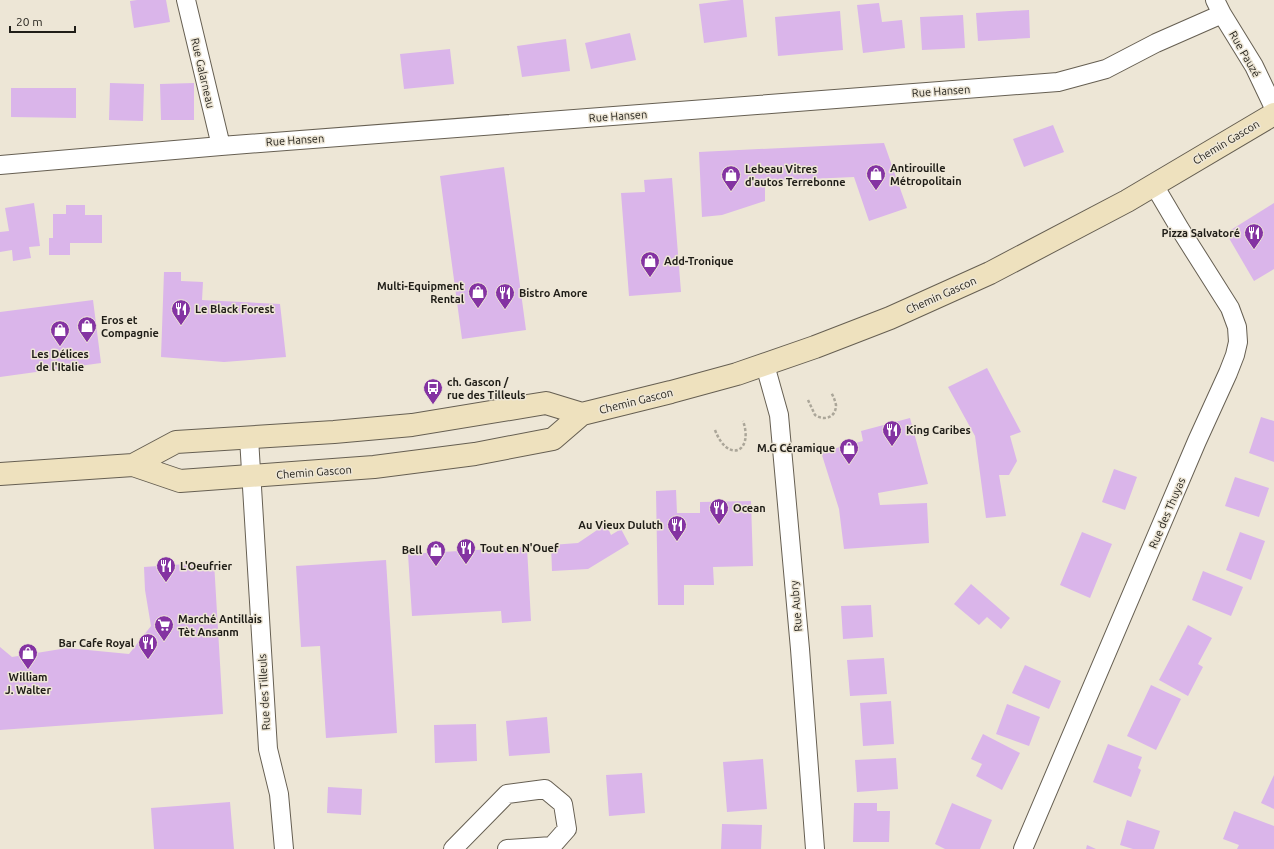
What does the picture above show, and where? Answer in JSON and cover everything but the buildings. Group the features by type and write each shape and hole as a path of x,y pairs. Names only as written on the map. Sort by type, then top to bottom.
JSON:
{"main road":[{"name":"Chemin Gascon","path":"0,474 133,465 180,480 252,476 396,465 444,459 512,448 553,438 582,414 671,392 765,365 884,320 954,290 1059,238 1154,185 1274,114"},
{"name":"Chemin Gascon","path":"133,465 176,442 249,438 412,425 546,403 582,414"}],"street":[{"name":"Rue Galarneau","path":"186,0 221,146"},
{"name":"Rue Hansen","path":"0,165 221,146 1058,82 1106,69 1156,43 1219,7"},
{"name":"Rue Pauzé","path":"1219,7 1254,66 1274,108"},
{"name":"Rue des Thuyas","path":"1023,849 1197,441 1228,373 1238,342 1237,327 1230,308 1154,185"},
{"name":"Rue Aubry","path":"765,365 779,415 800,649 815,849"},
{"name":"Rue des Tilleuls","path":"249,438 268,750 279,794 284,849"},
{"path":"453,849 507,794 545,789 563,804 568,829 552,846 507,849"}],"path":[{"path":"808,400 815,415 825,419 829,418 835,411 836,405 831,392"},
{"path":"715,430 719,441 723,446 734,451 739,449 746,439 746,428 743,421"}],"place":[{"name":"Antirouille Métropolitain","path":"876,191"},
{"name":"Lebeau Vitres d'autos Terrebonne","path":"731,192"},
{"name":"Pizza Salvatoré","path":"1254,250"},
{"name":"Add-Tronique","path":"650,278"},
{"name":"Multi-Equipment Rental","path":"478,309"},
{"name":"Bistro Amore","path":"505,310"},
{"name":"Le Black Forest","path":"181,326"},
{"name":"Eros et Compagnie","path":"87,343"},
{"name":"Les Délices de l'Italie","path":"60,347"},
{"name":"ch. Gascon / rue des Tilleuls","path":"433,405"},
{"name":"King Caribes","path":"892,447"},
{"name":"M.G Céramique","path":"849,465"},
{"name":"Ocean","path":"719,525"},
{"name":"Au Vieux Duluth","path":"677,542"},
{"name":"Tout en N'Ouef","path":"466,565"},
{"name":"Bell","path":"436,567"},
{"name":"L'Oeufrier","path":"166,583"},
{"name":"Marché Antillais Tèt Ansanm","path":"164,642"},
{"name":"Bar Cafe Royal","path":"148,660"},
{"name":"William J. Walter","path":"28,670"}]}
